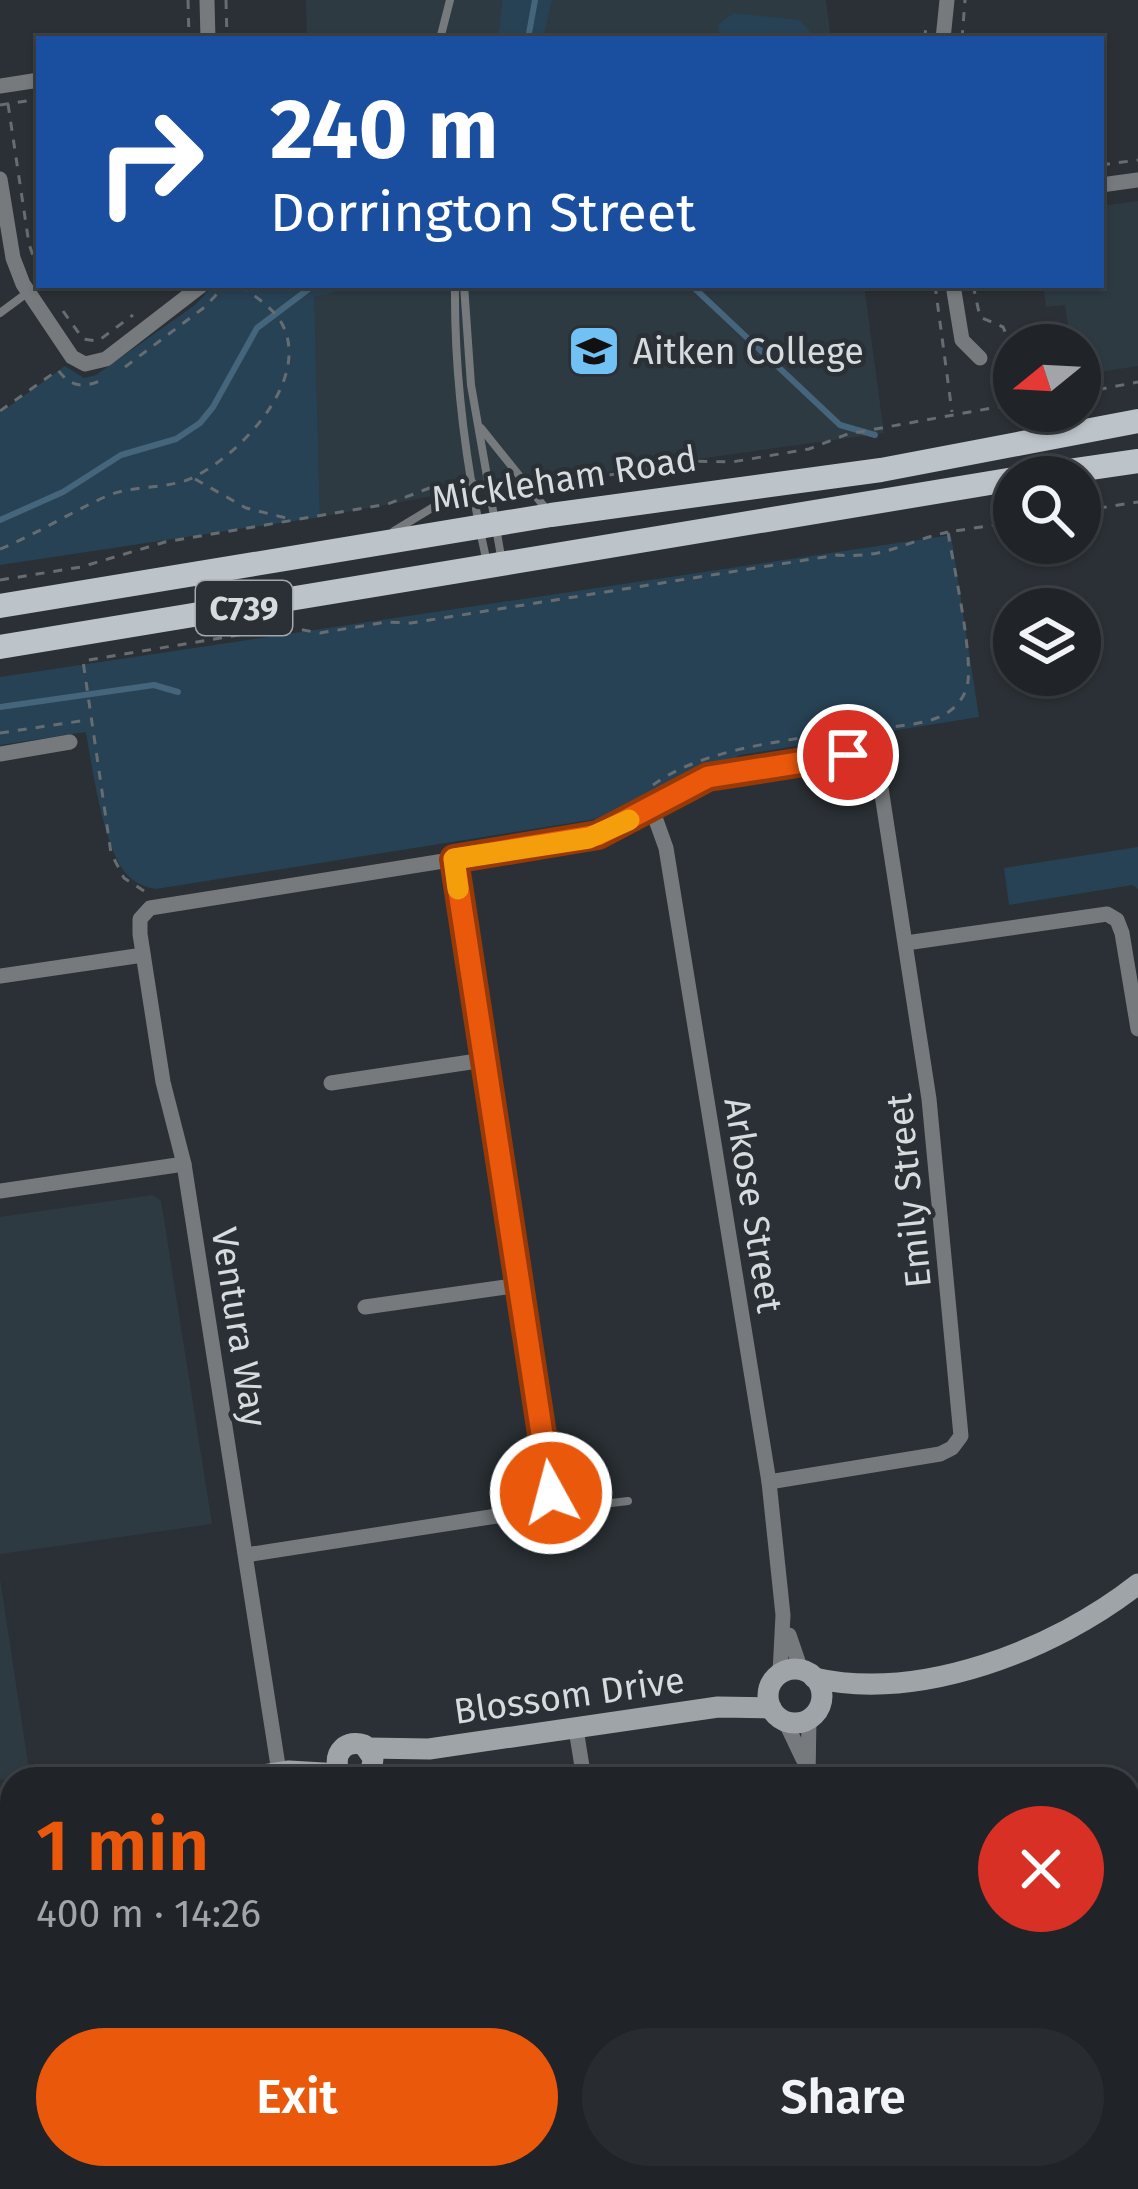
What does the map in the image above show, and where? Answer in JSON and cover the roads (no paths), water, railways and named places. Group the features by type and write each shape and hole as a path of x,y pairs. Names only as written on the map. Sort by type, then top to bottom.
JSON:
{"main road":[{"name":"Mickleham Road","path":"0,606 550,514 881,470 1133,420"},
{"path":"1101,466 1138,461"},
{"name":"Mickleham Road","path":"0,647 993,483"}],"street":[{"path":"207,0 208,36"},
{"path":"943,36 947,0"},
{"path":"0,86 36,80"},
{"path":"0,179 13,258 28,292 72,357 86,364 106,359 198,288"},
{"path":"1104,185 1138,180"},
{"path":"953,288 962,340 980,358"},
{"path":"0,754 70,742"},
{"name":"Emily Street","path":"652,809 708,777 854,755 871,763 878,776 929,1099 961,1436 940,1454 769,1482"},
{"path":"246,1556 529,1511 544,1504 552,1486 454,859 589,838 652,809"},
{"name":"Arkose Street","path":"652,809 666,848 769,1482 787,1689"},
{"name":"Ventura Way","path":"283,1767 184,1164 163,1082 140,919 155,899 454,859"},
{"path":"906,943 1092,913 1113,916 1122,932 1138,1029"},
{"path":"0,976 142,955"},
{"path":"331,1083 484,1060"},
{"path":"0,1191 184,1164"},
{"path":"365,1307 520,1285"},
{"name":"Blossom Drive","path":"365,1767 429,1749 718,1707 787,1689 867,1685 956,1672 1012,1657 1066,1633 1138,1584"},
{"name":"Blossom Drive","path":"787,1689 814,1713 867,1685"},
{"path":"806,1767 787,1689 821,1692 808,1767"},
{"path":"576,1729 582,1767"}],"lane":[{"path":"441,36 450,0"},
{"path":"459,288 495,567"},
{"path":"459,288 456,364 473,483 489,525 495,567"},
{"path":"0,313 28,292"},
{"path":"480,427 550,514"},
{"path":"378,542 473,483"},
{"path":"544,1504 628,1501"}],"waterway":[{"path":"529,36 535,0"},
{"path":"0,520 63,492 121,455 176,439 200,423 257,328 310,288"},
{"path":"694,288 840,425 875,435"},
{"path":"0,707 154,685 178,692"}],"place":[{"name":"Aitken College","path":"594,351"}]}
